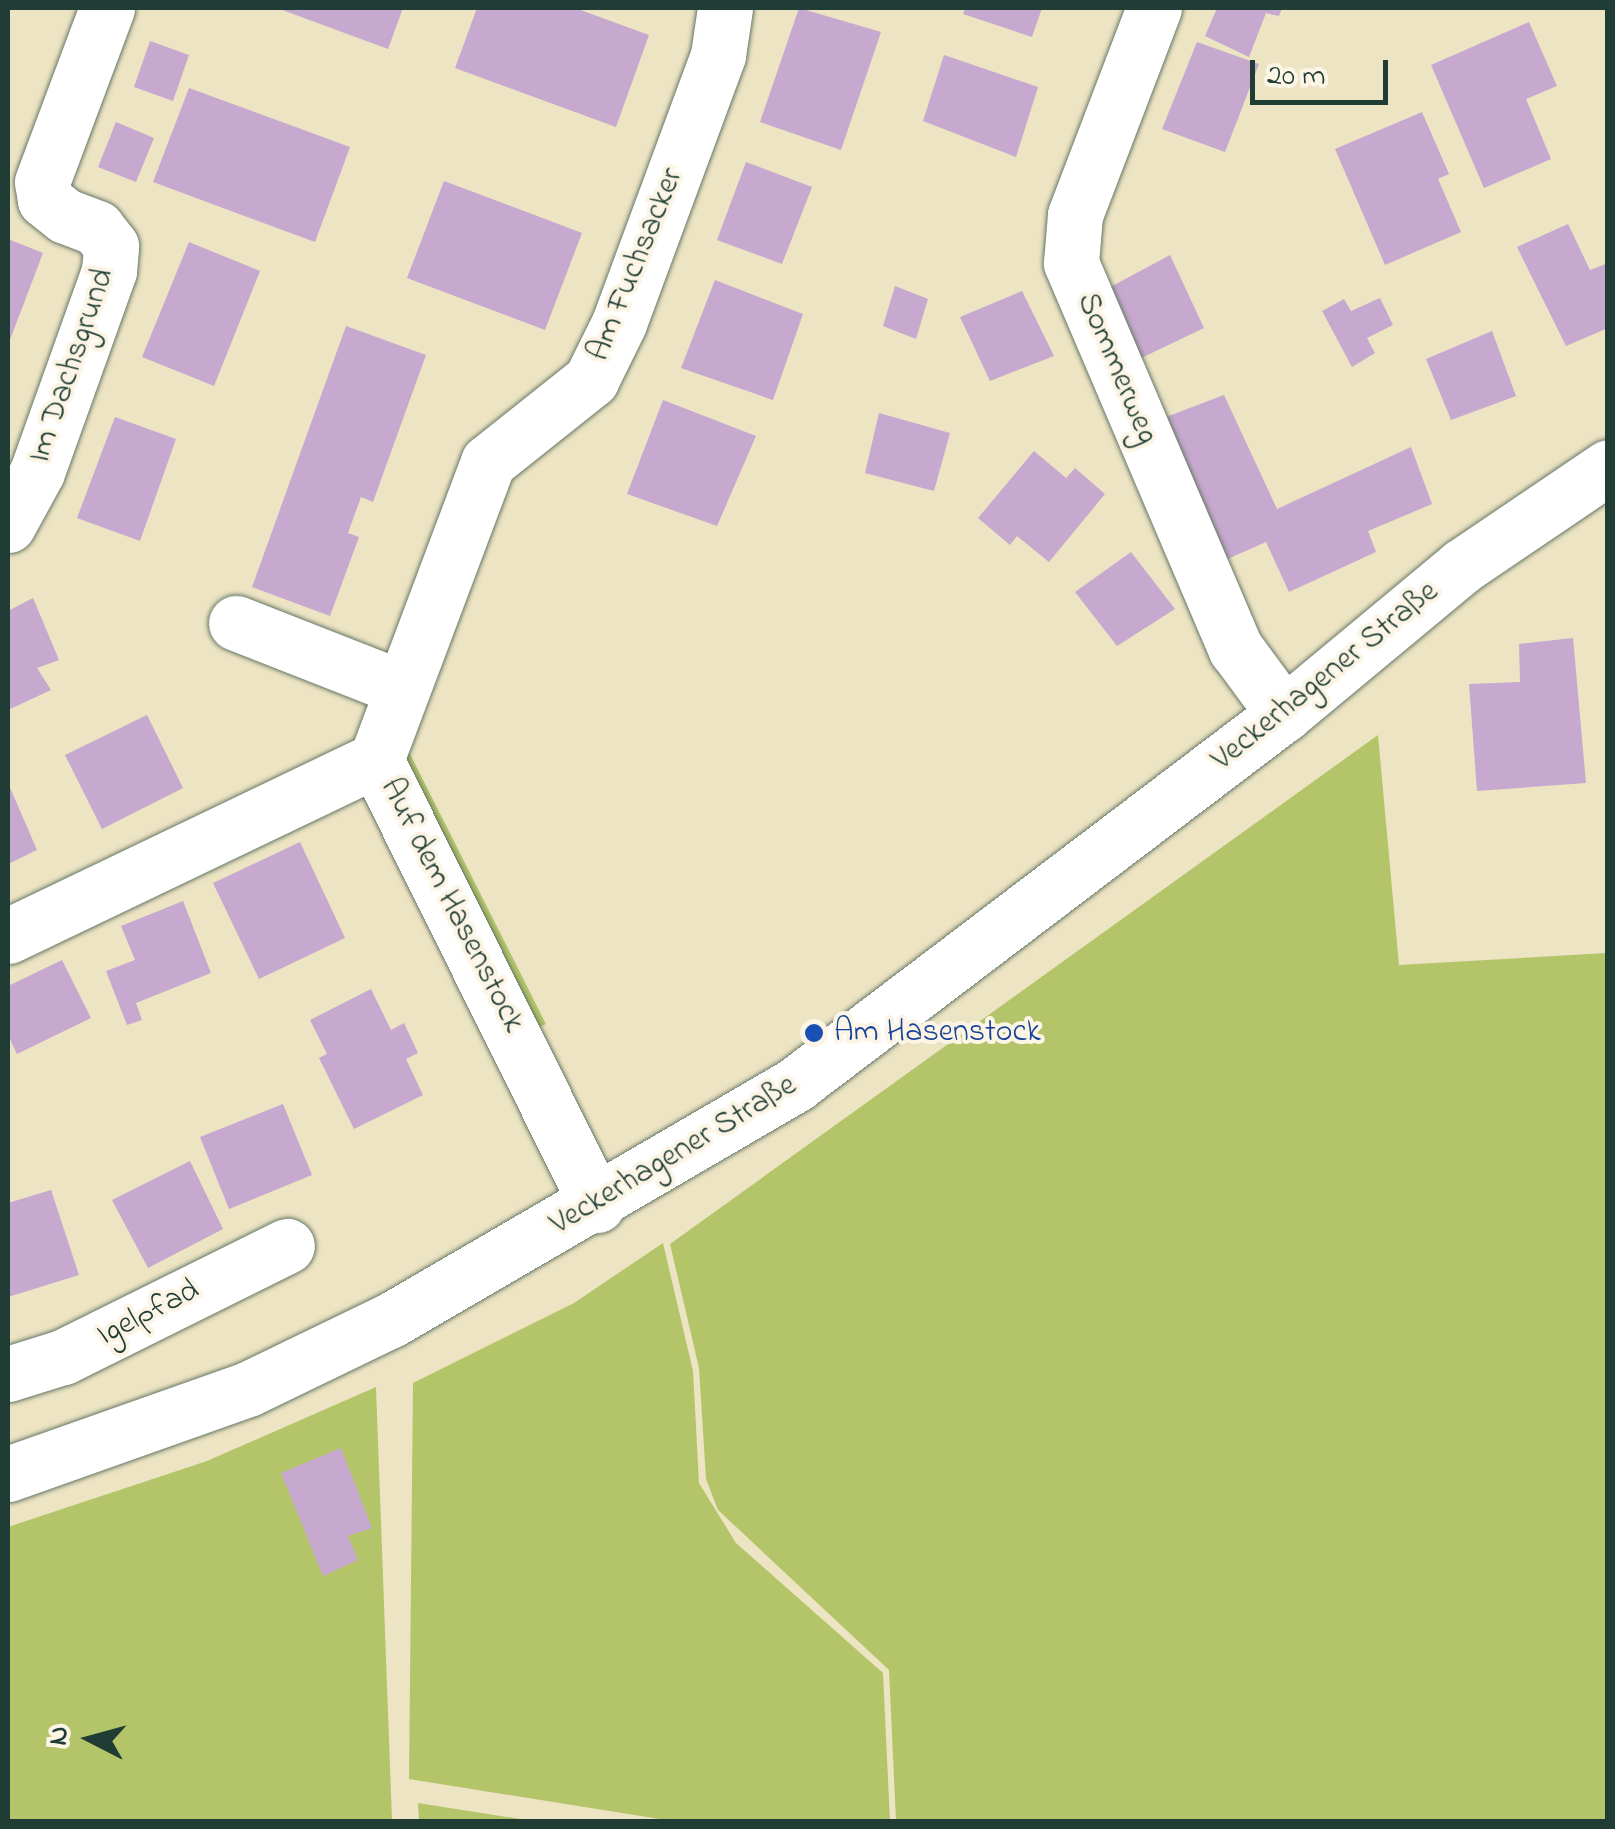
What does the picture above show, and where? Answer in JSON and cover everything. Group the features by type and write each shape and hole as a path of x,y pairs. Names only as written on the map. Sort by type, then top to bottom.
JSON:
{"street":[{"name":"Im Dachsgrund","path":"8,525 37,472 110,271 111,246 97,228 65,216 45,200 42,182 107,8"},
{"name":"Am Fuchsacker","path":"376,760 399,687 488,462 591,380 619,323 718,55 725,8"},
{"name":"Sommerweg","path":"1154,8 1075,215 1071,263 1236,649 1284,714"},
{"name":"Veckerhagener Straße","path":"8,1474 248,1390 391,1320 597,1205 796,1084 1284,714 1462,566 1608,467"},
{"path":"236,624 399,687"},
{"name":"Auf dem Hasenstock","path":"8,936 376,760 597,1205"},
{"name":"Igelpfad","path":"8,1374 63,1357 286,1246"}],"green space":[{"path":"508,484 409,752 546,1024 536,1029 399,749"},
{"path":"1378,735 1399,965 1607,953 1607,1821 896,1821 889,1670 718,1510 706,1479 699,1368 670,1244"},
{"path":"663,1243 693,1371 699,1483 736,1543 883,1673 890,1821 672,1821 409,1779 413,1383 574,1303"},
{"path":"376,1387 392,1821 8,1821 8,1527 207,1461"},
{"path":"418,1803 533,1821 419,1821"}],"building":[{"path":"277,8 403,8 388,49"},
{"path":"477,8 575,8 649,35 616,127 455,68"},
{"path":"799,8 881,32 841,150 760,122"},
{"path":"965,8 1042,8 1032,37 963,14"},
{"path":"1217,8 1282,8 1279,16 1266,13 1249,57 1205,36"},
{"path":"1529,22 1557,86 1526,99 1551,159 1484,188 1431,65"},
{"path":"150,41 189,55 173,101 134,87"},
{"path":"1197,42 1259,64 1225,152 1162,129"},
{"path":"944,55 1038,87 1016,157 923,121"},
{"path":"189,88 350,147 315,242 153,182"},
{"path":"1422,112 1449,174 1438,179 1461,232 1385,265 1335,149"},
{"path":"116,122 154,138 136,182 98,167"},
{"path":"746,162 812,187 782,264 717,240"},
{"path":"444,181 582,233 545,330 407,278"},
{"path":"1568,224 1590,270 1608,263 1608,328 1566,346 1517,247"},
{"path":"8,239 43,253 8,345"},
{"path":"189,242 260,271 214,386 142,357"},
{"path":"1170,255 1204,328 1137,360 1103,291"},
{"path":"715,280 803,314 773,400 681,368"},
{"path":"895,286 928,299 916,339 883,326"},
{"path":"1022,291 1054,356 990,381 960,317"},
{"path":"1380,298 1393,325 1367,338 1375,353 1352,367 1322,311 1344,299 1351,311"},
{"path":"346,326 426,355 373,502 361,497 348,533 359,537 330,616 252,587"},
{"path":"1492,331 1516,396 1451,420 1426,359"},
{"path":"1224,395 1277,509 1411,447 1432,504 1368,531 1376,552 1289,592 1266,542 1223,561 1158,420"},
{"path":"663,400 756,436 717,526 627,494"},
{"path":"879,413 950,433 934,491 865,473"},
{"path":"115,417 176,439 140,541 77,518"},
{"path":"1034,451 1066,478 1075,468 1105,494 1049,562 1017,536 1010,545 978,518"},
{"path":"1131,552 1175,609 1117,646 1075,592"},
{"path":"33,598 59,660 37,668 51,690 8,710 8,611"},
{"path":"1573,638 1586,783 1477,791 1469,684 1520,682 1519,644"},
{"path":"147,715 183,788 102,829 65,755"},
{"path":"8,783 37,850 8,864"},
{"path":"300,842 345,938 259,979 213,883"},
{"path":"183,901 211,973 136,1003 142,1020 127,1025 106,971 135,960 121,926"},
{"path":"62,960 91,1018 17,1054 8,1035 8,986"},
{"path":"371,989 391,1030 404,1023 418,1053 406,1059 423,1095 354,1129 319,1058 327,1054 310,1020"},
{"path":"283,1104 312,1175 229,1209 200,1137"},
{"path":"190,1161 223,1229 148,1268 112,1200"},
{"path":"51,1190 79,1275 8,1297 8,1203"},
{"path":"341,1448 372,1528 348,1536 358,1560 323,1576 281,1473"}],"place":[{"name":"Am Hasenstock","path":"814,1033"}]}
